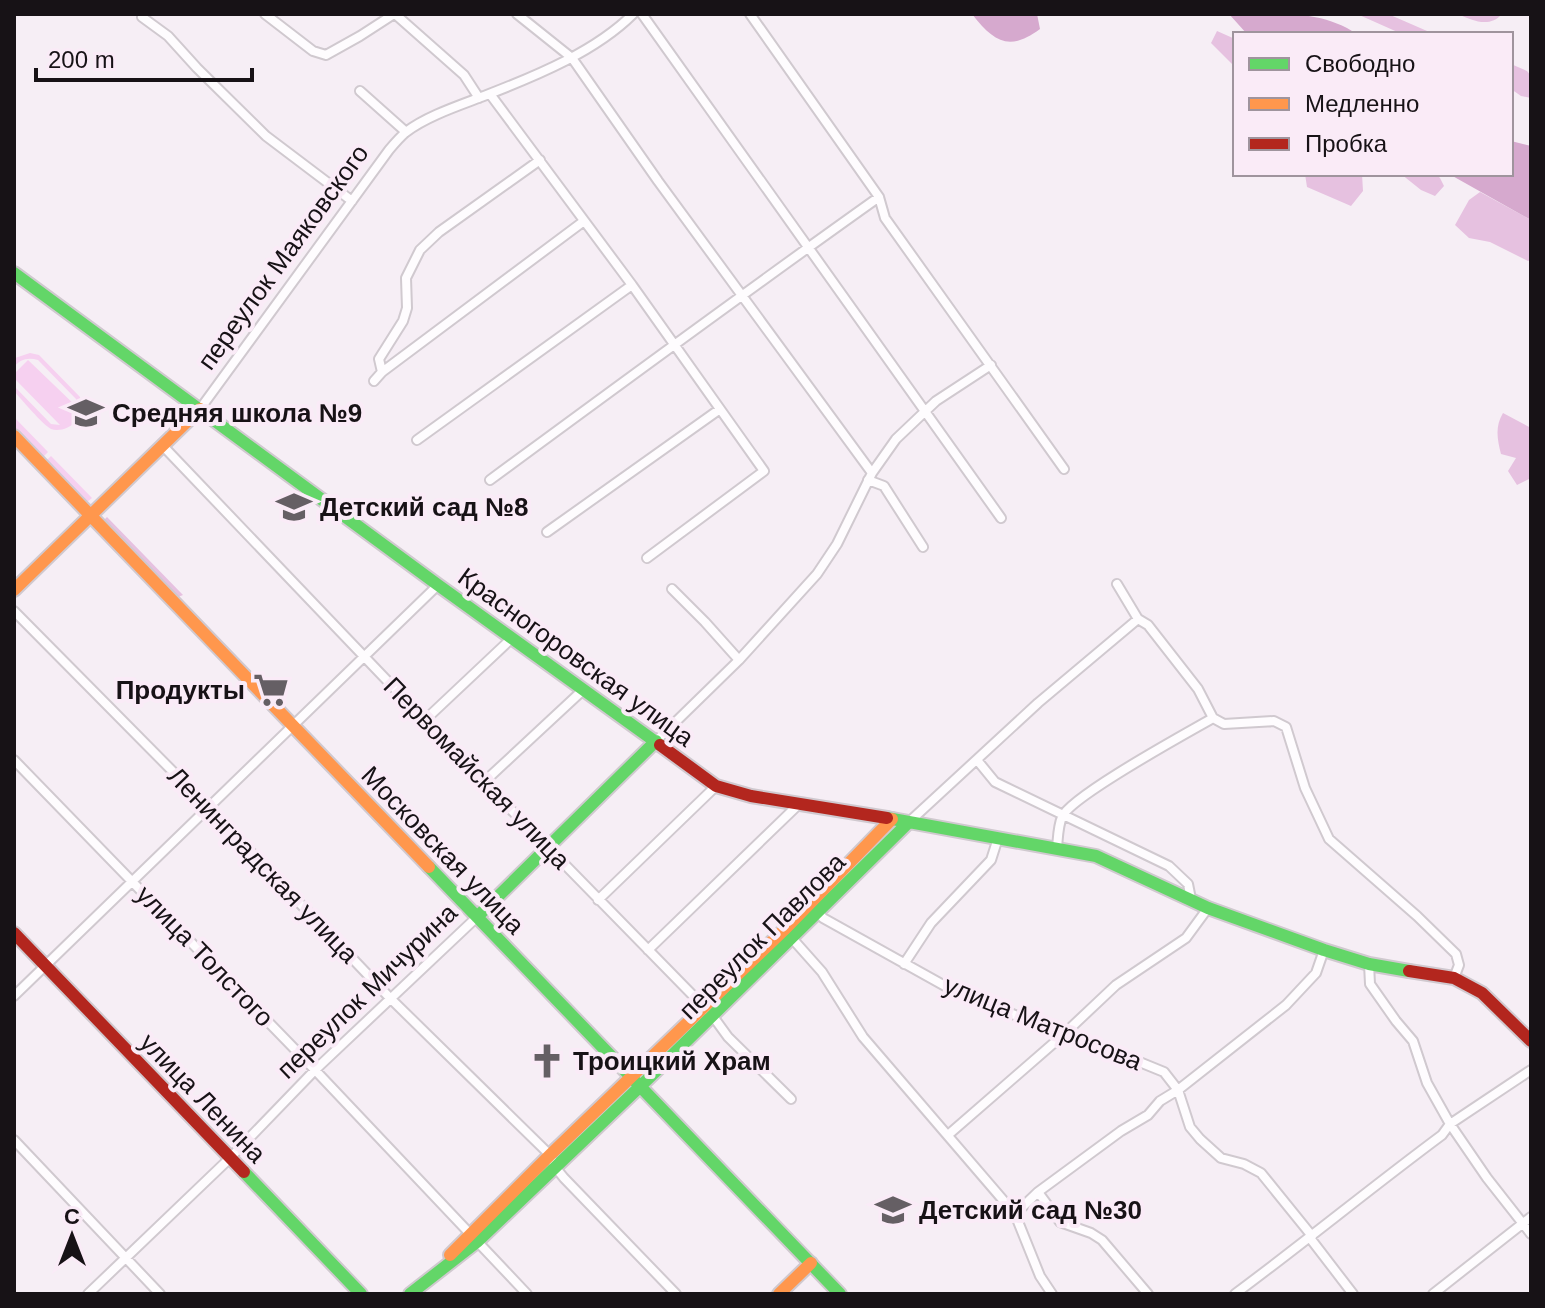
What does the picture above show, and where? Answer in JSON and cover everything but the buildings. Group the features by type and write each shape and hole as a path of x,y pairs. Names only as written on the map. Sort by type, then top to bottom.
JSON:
{"street":[{"path":"265,14 313,51 326,55 394,14 464,75 479,98"},
{"path":"517,14 572,58 870,476 884,486 923,547"},
{"name":"переулок Маяковского","path":"14,590 200,409 389,150 406,132 441,113 572,58 622,26 633,14"},
{"path":"642,14 1001,518"},
{"path":"750,14 879,197 885,218 1064,469"},
{"path":"142,17 168,36 266,136 352,201"},
{"path":"360,91 406,132"},
{"path":"490,94 632,285 764,471 647,558"},
{"path":"382,372 379,359 403,321 407,308 406,278 420,250 439,232 540,160"},
{"path":"490,480 879,197"},
{"path":"374,381 584,221"},
{"name":"Красногоровская улица","path":"14,273 716,786 751,796 1096,856 1208,908 1324,950 1369,964 1454,978 1482,993 1531,1041"},
{"path":"417,440 632,285"},
{"name":"переулок Мичурина","path":"88,1294 739,660 817,574 837,544 870,476 896,439 936,401 991,365"},
{"path":"547,532 720,409"},
{"name":"Московская улица","path":"14,436 840,1294"},
{"name":"Первомайская улица","path":"163,446 708,1012 728,1037 791,1099"},
{"path":"1117,584 1138,619 1148,625 1198,689 1213,718 1224,724 1274,721 1286,727 1305,788 1329,839 1456,954 1459,965 1454,978"},
{"path":"14,996 438,585"},
{"path":"672,589 739,660"},
{"name":"Ленинградская улица","path":"14,611 552,1161 676,1294"},
{"name":"переулок Павлова","path":"414,1290 474,1238 814,907 1038,703 1138,619"},
{"path":"425,720 512,638"},
{"path":"484,782 583,690"},
{"path":"1057,848 1062,815 1086,795 1213,718"},
{"name":"улица Толстого","path":"14,760 527,1294"},
{"name":"Красногоровская улица","path":"977,760 995,782 1169,866 1188,884 1191,899"},
{"path":"598,900 716,786"},
{"path":"648,950 799,804"},
{"name":"переулок Павлова","path":"814,907 892,819"},
{"path":"904,964 931,923 991,860 998,838"},
{"name":"улица Матросова","path":"814,907 823,918 945,986 1096,1048 1115,1052 1164,1072 1178,1090"},
{"path":"948,1135 1116,985 1186,938 1208,908"},
{"name":"улица Ленина","path":"14,933 361,1294"},
{"path":"787,934 822,972 863,1037 1015,1214 1040,1276 1052,1294"},
{"path":"1015,1214 1038,1192 1148,1115 1160,1101 1286,1005 1316,973 1324,950"},
{"path":"1369,964 1370,984 1413,1041 1427,1083 1450,1124 1531,1234"},
{"path":"1235,1294 1442,1135 1450,1124 1531,1070"},
{"path":"1178,1090 1190,1127 1200,1139 1221,1158 1244,1164 1261,1173 1353,1294"},
{"path":"14,1140 160,1294"},
{"path":"1038,1192 1060,1222 1102,1240 1148,1294"},
{"path":"1433,1294 1531,1217"},
{"path":"779,1294 811,1263"}],"shaded area":[{"path":"972,14 1037,14 1040,29 1019,40 1003,41"},
{"path":"1229,14 1311,16 1353,32 1245,32"},
{"path":"1357,14 1388,14 1429,32 1398,32"},
{"path":"1458,14 1502,14 1487,22"},
{"path":"1217,31 1233,38 1233,65 1211,43"},
{"path":"1513,65 1531,76 1531,98 1513,90"},
{"path":"1513,142 1531,146 1531,220 1453,176 1513,176"},
{"path":"1305,176 1362,176 1363,191 1351,206 1307,187"},
{"path":"1404,176 1438,176 1444,186 1435,196 1421,190"},
{"path":"1480,192 1531,220 1531,260 1490,242 1469,238 1455,225 1469,200"},
{"path":"30,353 39,355 80,397 79,416 67,428 51,429 14,391 14,386 51,424 60,425 14,378 14,374 28,360 78,408 76,399 38,360 24,359 14,367 15,358"},
{"path":"1503,413 1531,428 1531,478 1517,485 1508,471 1516,458 1501,454 1498,443 1498,428"},
{"path":"14,417 48,452 43,457 14,427"},
{"path":"51,456 92,498 87,502 47,460"},
{"path":"107,517 183,595 178,597 103,521"}],"traffic: fast":[{"path":"14,273 660,745"},
{"path":"477,917 656,741"},
{"path":"887,818 1096,856 1208,908 1324,950 1369,964 1409,971"},
{"path":"410,1294 478,1241 909,822"},
{"path":"429,867 840,1294"},
{"path":"244,1172 361,1294"}],"traffic: slow":[{"path":"14,590 200,409"},
{"path":"14,436 429,867"},
{"path":"450,1255 784,930 892,819"},
{"path":"779,1294 811,1263"}],"traffic: jam":[{"path":"660,745 716,786 751,796 887,818"},
{"path":"14,933 244,1172"},
{"path":"1409,971 1454,978 1482,993 1531,1041"}],"place":[{"name":"Средняя школа №9","path":"86,413"},
{"name":"Детский сад №8","path":"294,507"},
{"name":"Продукты","path":"271,690"},
{"name":"Троицкий Храм","path":"547,1061"},
{"name":"Детский сад №30","path":"893,1210"}]}
